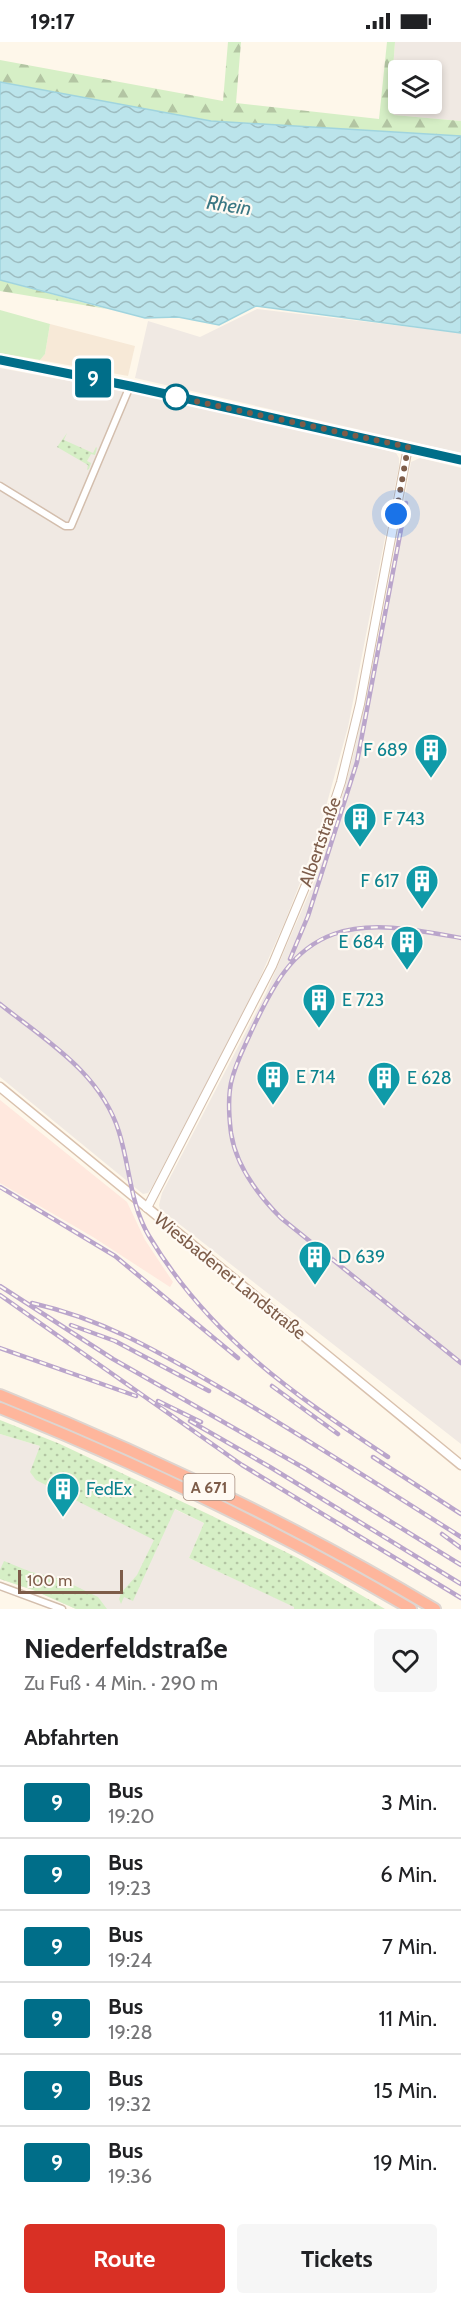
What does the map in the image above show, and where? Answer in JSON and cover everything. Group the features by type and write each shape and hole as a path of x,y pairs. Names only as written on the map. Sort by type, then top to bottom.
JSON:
{"highway":[{"name":"A 671","path":"0,1395 105,1439 234,1499 322,1545 435,1609"},
{"name":"A 671","path":"0,1408 180,1486 316,1555 411,1609"}],"main road":[{"name":"Wiesbadener Landstraße","path":"0,1087 461,1465"}],"street":[{"path":"0,360 130,386 461,460"},
{"path":"0,486 65,526 71,526 130,386"},
{"name":"Albertstraße","path":"147,1208 272,966 313,868 340,782 360,704 408,447"},
{"path":"0,1586 62,1609"}],"shaded area":[{"path":"395,42 461,42 461,121 393,115 442,114 442,60 394,60"},
{"path":"257,309 461,333 461,453 135,378 148,321 200,337"},
{"path":"50,324 135,346 128,376 40,360 45,354"},
{"path":"0,368 123,391 374,447 396,453 399,458 348,727 317,839 286,919 251,998 152,1187 148,1193 143,1194 0,1077"},
{"path":"420,458 461,468 461,1444 160,1209 159,1205 162,1193 265,995 315,880 354,752 390,582 411,462"},
{"path":"0,1100 127,1202 145,1240 173,1282 170,1287 93,1237 0,1183"},
{"path":"0,1434 40,1446 204,1523 189,1558 295,1607 294,1609 76,1609 33,1590 0,1579"}],"green space":[{"path":"228,42 241,42 236,103 379,119 387,42 395,42 394,60 388,60 388,114 461,121 461,136 211,121 0,82 0,60 223,101"},
{"path":"0,280 107,309 0,291"},
{"path":"0,310 50,324 45,354 40,360 0,353"},
{"path":"67,433 64,440 93,453 97,448 95,455 91,454 87,461 91,463 89,469 87,470 88,465 57,447"},
{"path":"0,1420 60,1444 298,1558 385,1609 294,1609 189,1558 204,1523 175,1509 133,1601 124,1597 121,1604 119,1599 121,1593 137,1575 154,1540 36,1480 30,1472 40,1446 0,1434"},
{"path":"4,1561 31,1572 61,1579 98,1597 107,1609 76,1609 33,1590 0,1579 0,1570"}],"water":[{"name":"Rhein","path":"0,82 211,121 461,136 461,333 256,306 219,325 178,317 145,318 0,280"}],"railway":[{"path":"290,959 308,916 357,762 406,503"},
{"path":"461,938 398,928 365,928 334,934 305,950 283,974 258,1017 235,1069 230,1089 229,1108 231,1133 238,1157 256,1190 272,1209 461,1363"},
{"path":"0,1004 70,1059 99,1092 111,1111 119,1132 134,1198 143,1224 173,1272 198,1304 226,1333 286,1386 388,1457"},
{"path":"0,1187 115,1256 238,1358"},
{"path":"0,1286 113,1359 304,1468 461,1565"},
{"path":"0,1295 242,1465 461,1598"},
{"path":"32,1303 87,1319 160,1353 262,1412 461,1537"},
{"path":"71,1325 115,1341 209,1391"},
{"path":"0,1348 136,1396"},
{"path":"272,1386 338,1434"},
{"path":"158,1401 201,1422"},
{"path":"190,1421 270,1467 461,1584"},
{"path":"373,1457 461,1514"},
{"path":"442,1534 461,1548"}],"bus line":[{"name":"9","path":"0,360 130,386 461,460"}],"place":[{"name":"F 689","path":"431,779"},
{"name":"F 743","path":"360,848"},
{"name":"F 617","path":"422,910"},
{"name":"E 684","path":"407,971"},
{"name":"E 723","path":"319,1029"},
{"name":"E 714","path":"273,1106"},
{"name":"E 628","path":"384,1107"},
{"name":"D 639","path":"315,1286"},
{"name":"FedEx","path":"63,1518"}],"route":[{"path":"176,397 408,447 396,514"}]}
